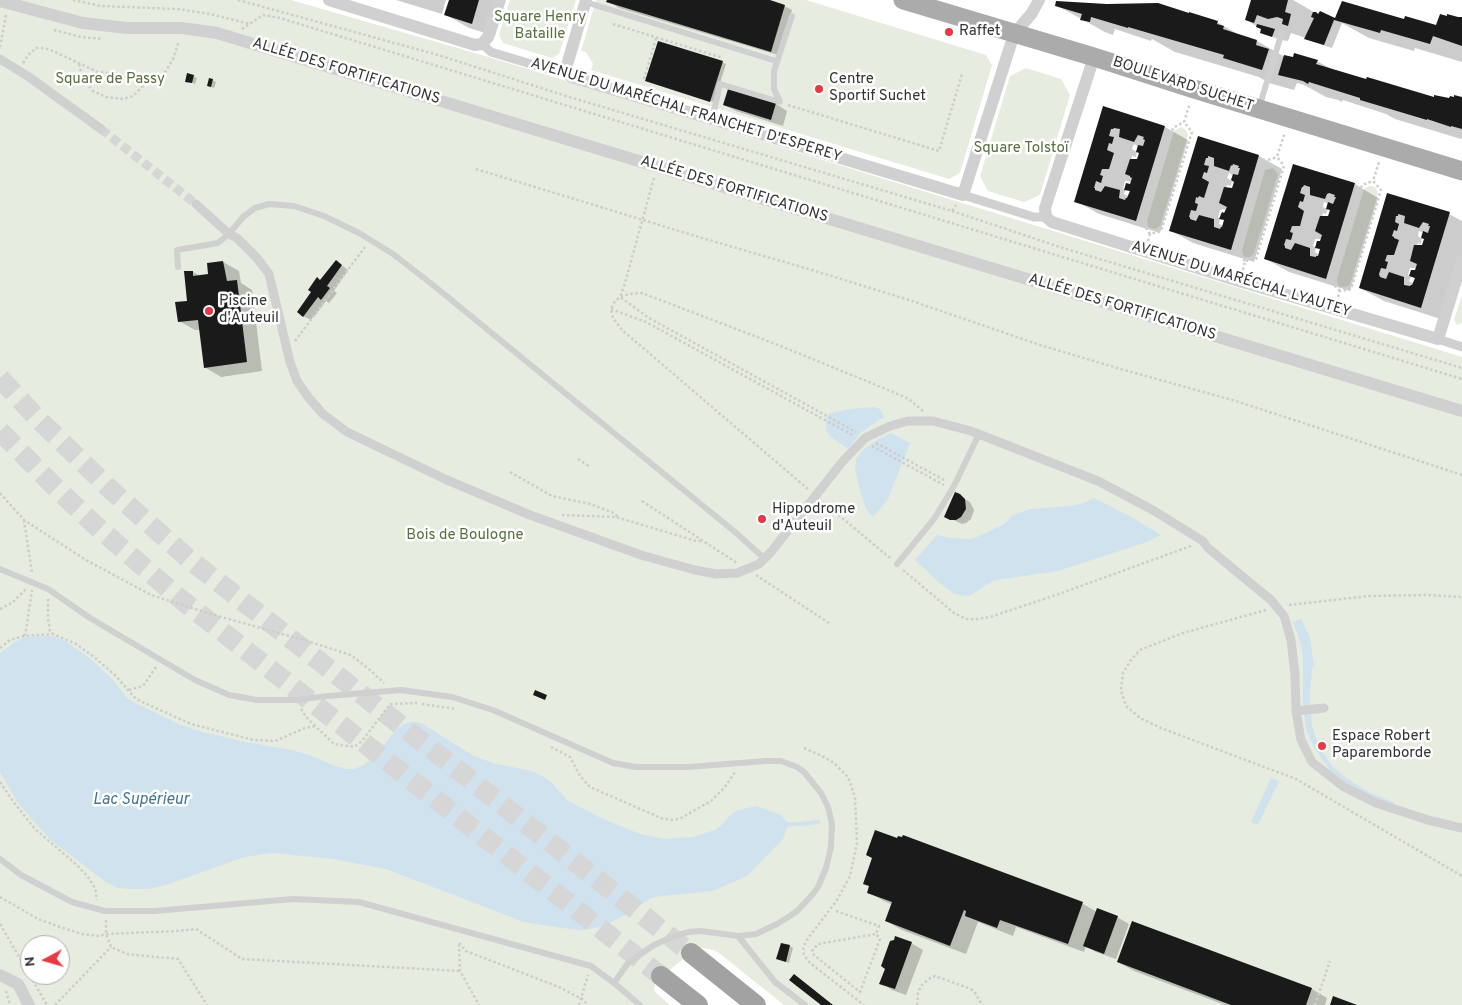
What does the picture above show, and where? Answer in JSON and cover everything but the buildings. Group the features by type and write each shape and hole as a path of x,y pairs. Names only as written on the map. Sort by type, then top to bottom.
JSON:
{"highway":[{"path":"691,954 756,1005"},
{"path":"661,976 698,1005"}],"main road":[{"name":"BOULEVARD SUCHET","path":"903,0 1462,171"}],"street":[{"name":"AVENUE DU MARÉCHAL FRANCHET D'ESPEREY","path":"329,0 475,45 482,44 491,52 554,72 565,72 572,77 712,120 1034,217 1046,217"},
{"path":"482,44 488,37 499,0"},
{"name":"ALLÉE DES FORTIFICATIONS","path":"0,1 83,22 127,28 182,28 217,33 1462,411"},
{"path":"565,72 586,1"},
{"path":"963,195 1014,34 1032,13 1038,2"},
{"path":"1046,217 1045,208 1094,57"},
{"path":"0,58 101,128"},
{"path":"196,204 229,234 238,238 269,274 290,362 297,381 308,398 323,414 348,432 448,480 530,515 641,555 716,574 737,572 759,564 843,461 865,438 890,426 908,421 933,421 979,434 1098,481 1151,509 1203,541 1208,548 1271,600 1284,616 1291,640 1295,675 1296,711 1301,740 1312,762 1344,787 1376,803 1428,820 1462,828"},
{"name":"AVENUE DU MARÉCHAL LYAUTEY","path":"1046,217 1052,222 1145,252 1438,339"},
{"path":"1462,261 1438,339 1462,346"},
{"path":"1296,711 1324,708"},
{"path":"0,975 18,984 29,1005"}],"lane":[{"path":"586,1 776,61"},
{"path":"780,102 774,89 774,71 792,16"},
{"path":"1258,109 1282,32"},
{"path":"712,120 720,84 780,102"},
{"path":"178,267 178,250 218,243 229,234 243,217 255,208 269,204 294,206 324,216 393,254 764,558"},
{"path":"897,564 934,519 953,488 979,434"},
{"path":"0,569 48,589 90,618 194,680 229,695 257,700 295,700 401,690 452,697 493,710 621,764 636,767 680,767 782,761 804,772 821,793 828,807 832,824 832,836 826,868 818,887 812,895 798,910 777,924 756,934 738,936 701,931 688,932 672,937 654,945 628,963 614,983"},
{"path":"0,858 21,875 72,902 102,911 155,911 293,899 359,902 591,966 640,1005"},
{"path":"738,936 775,982 805,1005"}],"path":[{"path":"72,0 101,6 202,12 250,24"},
{"path":"238,0 438,55 566,96 952,211 1063,248 1462,368"},
{"path":"0,13 7,15 0,47"},
{"name":"ALLÉE DES FORTIFICATIONS","path":"243,28 263,15 280,18 1462,379"},
{"path":"613,24 723,58"},
{"path":"644,79 656,38"},
{"path":"19,70 28,55 36,48 44,48 98,72 159,76 166,71 173,59 179,39"},
{"path":"79,64 83,79 93,91 106,97 123,99 133,96 143,86 146,76"},
{"path":"780,102 939,151 962,74"},
{"path":"1145,252 1150,234 1144,224 1170,136 1173,128 1184,122 1194,89"},
{"path":"1277,157 1288,118"},
{"path":"1150,234 1161,231 1192,132 1184,122"},
{"path":"1373,181 1384,147"},
{"path":"1245,262 1256,259 1259,250 1284,166 1277,157"},
{"path":"1245,262 1238,254 1265,161 1277,157"},
{"path":"620,297 657,167"},
{"path":"476,169 909,300 1040,345 1236,401 1462,475"},
{"path":"1340,291 1351,289 1381,190 1373,181"},
{"path":"1340,291 1333,284 1362,185 1373,181"},
{"path":"952,211 963,195"},
{"path":"288,350 370,240"},
{"path":"1239,280 1245,262"},
{"path":"1335,308 1340,291"},
{"path":"933,421 909,399 778,345 642,293 620,297 615,301 611,309 613,318 622,330 954,613 966,618 978,620 990,617 1203,541"},
{"path":"620,297 649,318 860,434"},
{"path":"611,309 646,322 857,438"},
{"path":"874,442 953,488"},
{"path":"870,445 953,488"},
{"path":"578,458 590,467"},
{"path":"510,472 552,496 590,504 614,513 619,518"},
{"path":"0,493 24,520 86,560 151,595 351,655 370,670 391,691 390,704 362,741 354,747 334,744 306,717 295,700"},
{"path":"560,514 619,518 704,542"},
{"path":"24,520 33,583 24,636"},
{"path":"0,609 13,602 33,583"},
{"path":"48,589 48,619 50,631 53,634"},
{"path":"1462,597 1427,595 1370,596 1277,607 1183,633 1140,650 1123,673 1121,690 1126,706 1140,718 1160,728 1232,753 1296,779 1462,876"},
{"path":"0,648 10,640 24,636 53,634 76,644 94,656 116,675 136,699 191,724 254,740 275,742 304,728 315,726"},
{"path":"129,690 143,686 162,660"},
{"path":"390,704 416,703 457,709"},
{"path":"545,744 570,757 580,776 590,787 661,818 672,820 680,818 711,801 724,788 742,763"},
{"path":"804,748 834,763 848,777 855,797 857,843 850,876 837,900 806,941 803,950 804,955 810,963 864,1005"},
{"path":"0,782 35,829 77,865 88,877 102,911 106,934 111,947 128,954 178,959 206,1005"},
{"path":"0,897 60,928 82,934 98,936 196,929 242,958 460,971"},
{"path":"836,911 879,926 876,934"},
{"path":"0,924 47,1005"},
{"path":"459,930 460,971 479,1005"},
{"path":"876,934 880,939 860,992 814,955 812,951 818,944 876,934"},
{"path":"459,943 466,951 559,987 582,999 588,1005"},
{"path":"55,1005 111,947"},
{"path":"1314,1005 1330,961"},
{"path":"579,1005 591,966"},
{"path":"917,1005 921,986 935,976 971,989 976,994 979,1005"},
{"path":"978,1000 983,1005"}],"green space":[{"name":"Bois de Boulogne","path":"0,0 291,0 492,58 1462,357 1462,1005 784,1005 719,953 702,948 693,951 656,981 654,989 656,993 670,1005 0,1005"},
{"name":"Square Henry Bataille","path":"510,0 576,0 559,54 552,58 503,43 499,35"},
{"name":"Centre Sportif Suchet","path":"596,0 806,0 986,55 992,65 960,173 949,179 591,70 593,64 586,52 581,51"},
{"name":"Square Tolstoï","path":"1026,68 1061,79 1070,95 1040,195 1024,202 988,191 980,176 1010,76"},
{"path":"1181,127 1186,130 1188,135 1160,226 1156,229 1151,228 1148,227 1147,221 1174,131"},
{"path":"1273,168 1278,174 1254,253 1250,257 1245,257 1242,250 1265,170"},
{"path":"1369,186 1376,188 1378,194 1350,284 1341,287 1338,285 1337,279 1364,189"},
{"path":"1462,295 1462,323 1457,325 1454,320"}],"water":[{"path":"874,407 880,409 884,417 861,432 848,449 831,437 826,430 826,419 831,413"},
{"path":"891,433 910,443 888,499 874,516 866,509 859,487 855,467 856,460 862,451 875,441"},
{"path":"1094,498 1161,535 1147,542 1058,571 996,580 971,595 965,596 955,594 941,584 915,560 937,535 970,539 1000,526 1008,521 1011,516 1030,509 1081,504"},
{"path":"1301,619 1310,638 1314,667 1312,667 1310,696 1312,726 1319,747 1333,767 1345,777 1343,780 1331,771 1321,758 1306,729 1303,706 1303,656 1293,622"},
{"name":"Lac Supérieur","path":"50,636 62,639 92,660 111,678 128,699 181,725 203,732 292,750 335,766 354,769 364,765 375,756 395,731 404,724 411,722 421,723 474,756 496,764 532,771 542,776 551,782 567,800 601,818 640,834 664,839 693,837 715,830 738,810 757,806 781,815 787,822 787,828 783,839 747,876 713,891 653,897 604,926 583,930 524,922 386,869 333,859 272,853 244,857 166,885 148,889 119,888 107,883 52,841 16,800 0,772 0,653 15,642 26,637"},
{"path":"1271,778 1279,781 1258,825 1251,822"}],"waterway":[{"path":"1344,779 1366,793 1392,804"},
{"path":"787,825 818,822"}],"tunnel":[{"path":"101,129 196,204"},
{"path":"0,378 36,417 111,490 189,559 691,953"},
{"path":"0,431 94,524 178,597 661,976"}],"place":[{"name":"Raffet","path":"949,32"},
{"name":"Centre Sportif Suchet","path":"819,89"},
{"name":"Piscine d'Auteuil","path":"209,311"},
{"name":"Hippodrome d'Auteuil","path":"762,519"},
{"name":"Espace Robert Paparemborde","path":"1322,746"}],"park label":[{"name":"Square de Passy","path":"110,80"}]}
